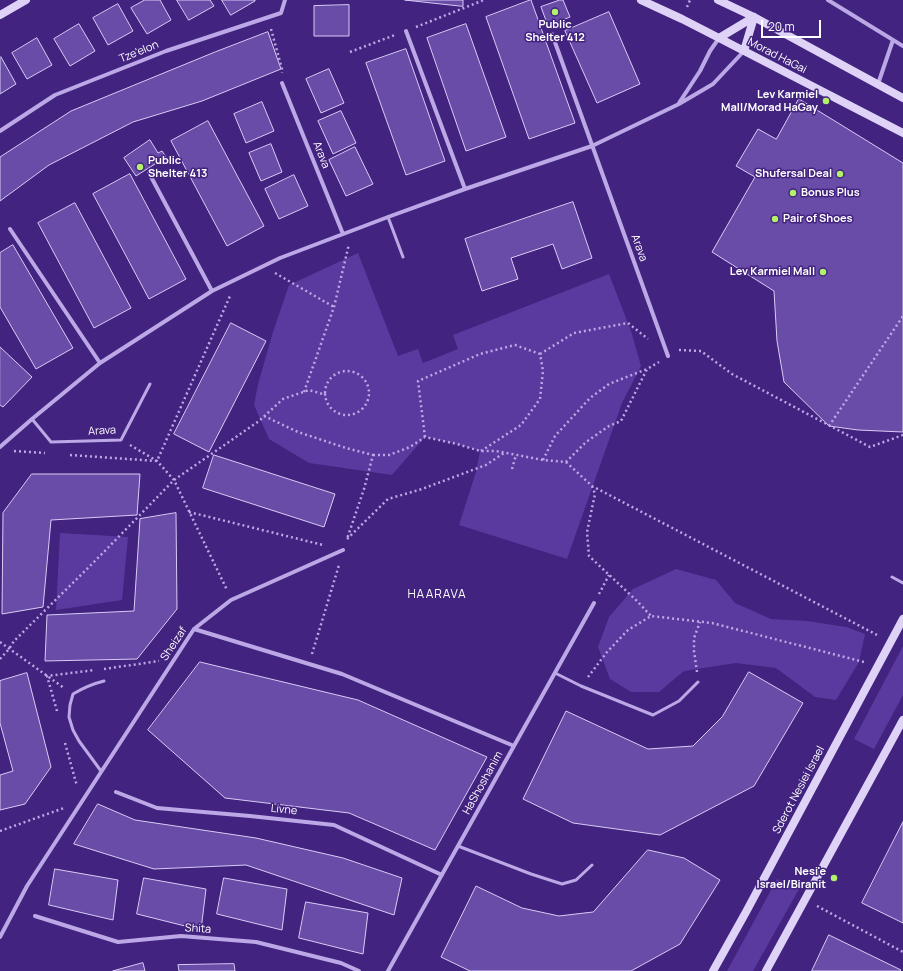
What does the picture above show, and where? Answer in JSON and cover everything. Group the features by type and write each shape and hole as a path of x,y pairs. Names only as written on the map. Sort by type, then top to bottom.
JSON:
{"main road":[{"path":"0,15 26,0"},
{"name":"Morad HaGai","path":"641,0 682,19 903,133"},
{"name":"Morad HaGai","path":"718,0 754,17 903,98"},
{"path":"719,38 754,17"},
{"path":"744,51 754,17"},
{"name":"Sderot Nesiei Israel","path":"713,971 903,619"},
{"path":"766,971 903,720"}],"street":[{"name":"Tze'elon","path":"0,131 55,95 166,51 281,13 285,0"},
{"path":"828,0 903,46"},
{"path":"406,31 465,189"},
{"name":"Arava","path":"552,34 668,356"},
{"path":"679,104 719,38"},
{"path":"878,84 893,40"},
{"path":"0,447 100,364 212,291 280,258 352,230 465,189 592,146 679,104 713,84 744,51"},
{"name":"Arava","path":"282,83 343,234"},
{"path":"149,173 212,291"},
{"path":"10,229 100,364"},
{"path":"194,629 231,600 343,550"},
{"name":"HaShoshanim","path":"388,971 594,603"},
{"name":"Sheizaf","path":"0,937 27,886 194,629 342,674 514,746"},
{"name":"Livne","path":"116,792 157,808 334,825 442,875"},
{"name":"Shita","path":"35,916 118,942 181,936 256,942 341,963 359,971"}],"lane":[{"path":"388,217 403,257"},
{"name":"Arava","path":"32,419 51,442 121,440 150,384"},
{"path":"892,577 903,583"},
{"path":"554,673 581,686 653,714 678,701 698,682"},
{"path":"101,771 79,741 69,717 73,694 82,688 104,681"},
{"path":"458,846 531,874 562,884 576,880 592,865"}],"path":[{"path":"267,18 282,69 282,83"},
{"path":"304,392 334,307 352,230"},
{"path":"263,266 334,307"},
{"path":"157,461 238,278"},
{"path":"829,426 903,316"},
{"path":"540,354 574,333 628,323 668,356"},
{"path":"425,437 418,381 480,354 515,345 540,354"},
{"path":"543,460 555,436 590,398 609,384 647,369 680,350 700,351 732,374 870,447 903,435"},
{"path":"480,451 521,425 540,399 543,372 540,354"},
{"path":"566,462 586,442 609,426 621,421 647,369"},
{"path":"341,372 356,372 362,376 369,388 367,402 363,408 350,414 343,414 331,408 327,402 326,395 326,387 329,381 334,375 341,372"},
{"path":"0,659 14,641 174,480 258,421 283,399 309,390 326,395"},
{"path":"264,416 298,432 346,448 373,455 388,455 410,447 425,437 480,451 496,451 543,460 566,462 592,486 879,636"},
{"path":"121,440 157,461 174,480 231,600"},
{"path":"8,450 47,453"},
{"path":"347,540 388,500 486,465 504,453"},
{"path":"63,454 157,461"},
{"path":"309,664 343,550 364,489 373,455"},
{"path":"512,469 516,455"},
{"path":"592,486 595,494 588,532 589,556 638,601 651,616"},
{"path":"189,512 343,550"},
{"path":"594,603 609,575"},
{"path":"581,686 607,652 628,630 651,616 712,623 865,662"},
{"path":"698,682 694,638 700,622"},
{"path":"0,642 73,694"},
{"path":"47,676 174,659"},
{"path":"47,676 57,713"},
{"path":"0,831 82,801 65,742"},
{"path":"805,900 903,952"}],"shaded area":[{"path":"358,253 398,356 418,349 423,363 458,349 453,335 609,274 631,331 641,366 622,403 567,559 459,525 476,472 480,451 425,437 392,475 309,463 269,439 254,405 258,384 273,332 289,285"},
{"path":"60,533 128,537 122,600 56,610"},
{"path":"676,569 716,580 735,603 771,619 807,621 846,627 865,634 859,662 836,700 815,697 776,668 736,663 684,671 659,692 631,692 610,679 598,647 609,617 633,589"},
{"path":"903,646 903,695 874,749 854,739"},
{"path":"777,879 799,889 753,971 727,971"}],"building":[{"path":"145,0 160,0 171,20 147,34 131,8"},
{"path":"177,0 210,0 214,6 189,20"},
{"path":"222,0 255,0 255,1 231,15"},
{"path":"405,0 463,0 463,6"},
{"path":"531,0 575,123 529,139 486,17"},
{"name":"Public Shelter 412","path":"563,0 570,17 548,26 541,7"},
{"path":"118,4 133,31 108,45 93,18"},
{"path":"349,5 349,36 314,36 314,6"},
{"path":"609,12 640,84 597,103 565,31"},
{"path":"79,24 95,51 70,66 54,39"},
{"path":"466,24 506,137 466,151 427,38"},
{"path":"268,32 281,69 202,101 133,122 49,165 0,201 0,157 71,111"},
{"path":"37,38 52,65 27,79 12,53"},
{"path":"406,49 445,161 406,175 366,63"},
{"path":"1,57 16,84 0,94 0,58"},
{"path":"329,69 344,103 321,113 306,79"},
{"name":"Lev Karmiel Mall","path":"799,99 903,163 903,432 858,430 829,426 784,382 777,341 774,291 712,252 755,177 736,166 758,129 776,139"},
{"path":"262,102 274,131 246,143 234,114"},
{"path":"341,111 356,143 333,154 318,121"},
{"path":"208,121 264,226 227,246 171,141"},
{"name":"Public Shelter 413","path":"150,140 158,153 162,151 166,157 136,176 124,158"},
{"path":"271,144 282,172 261,181 249,153"},
{"path":"355,147 373,184 346,196 329,160"},
{"path":"130,174 186,279 149,299 93,194"},
{"path":"294,175 308,206 279,219 265,189"},
{"path":"573,202 592,258 562,269 553,244 511,258 518,279 482,291 465,239"},
{"path":"75,203 131,308 94,328 38,223"},
{"path":"13,245 73,348 36,369 0,307 0,253"},
{"path":"231,323 266,341 209,452 174,434"},
{"path":"0,347 32,377 3,407 0,405"},
{"path":"214,455 335,494 324,527 203,488"},
{"path":"32,474 140,474 137,515 51,520 43,607 2,614 3,513"},
{"path":"176,513 177,609 137,659 45,661 47,615 134,611 140,519"},
{"path":"200,662 358,700 487,757 435,850 349,813 225,798 148,730"},
{"path":"749,672 803,703 754,786 660,835 573,823 523,799 566,711 648,749 693,746 722,717"},
{"path":"27,673 51,767 25,804 0,810 0,775 13,771 0,723 0,681"},
{"path":"98,804 135,820 256,838 343,858 402,878 394,915 246,865 154,869 74,844"},
{"path":"903,822 903,923 862,903"},
{"path":"648,850 684,858 720,880 680,944 631,971 470,971 441,957 476,886 522,908 559,916 593,912"},
{"path":"55,869 118,880 113,920 49,905"},
{"path":"144,878 206,889 201,930 137,914"},
{"path":"224,878 287,889 282,930 217,914"},
{"path":"306,902 368,913 363,954 299,938"},
{"path":"829,935 901,970 812,971"},
{"path":"143,963 145,971 113,971"},
{"path":"234,964 235,971 179,971 178,965"}],"place":[{"name":"Public Shelter 412","path":"555,12"},
{"name":"Lev Karmiel Mall/Morad HaGay","path":"826,101"},
{"name":"Public Shelter 413","path":"140,167"},
{"name":"Shufersal Deal","path":"840,174"},
{"name":"Bonus Plus","path":"793,193"},
{"name":"Pair of Shoes","path":"775,219"},
{"name":"Lev Karmiel Mall","path":"823,272"},
{"name":"Nesi'e Israel/Biranit","path":"834,878"}],"district":[{"name":"HAARAVA","path":"437,595"}]}
